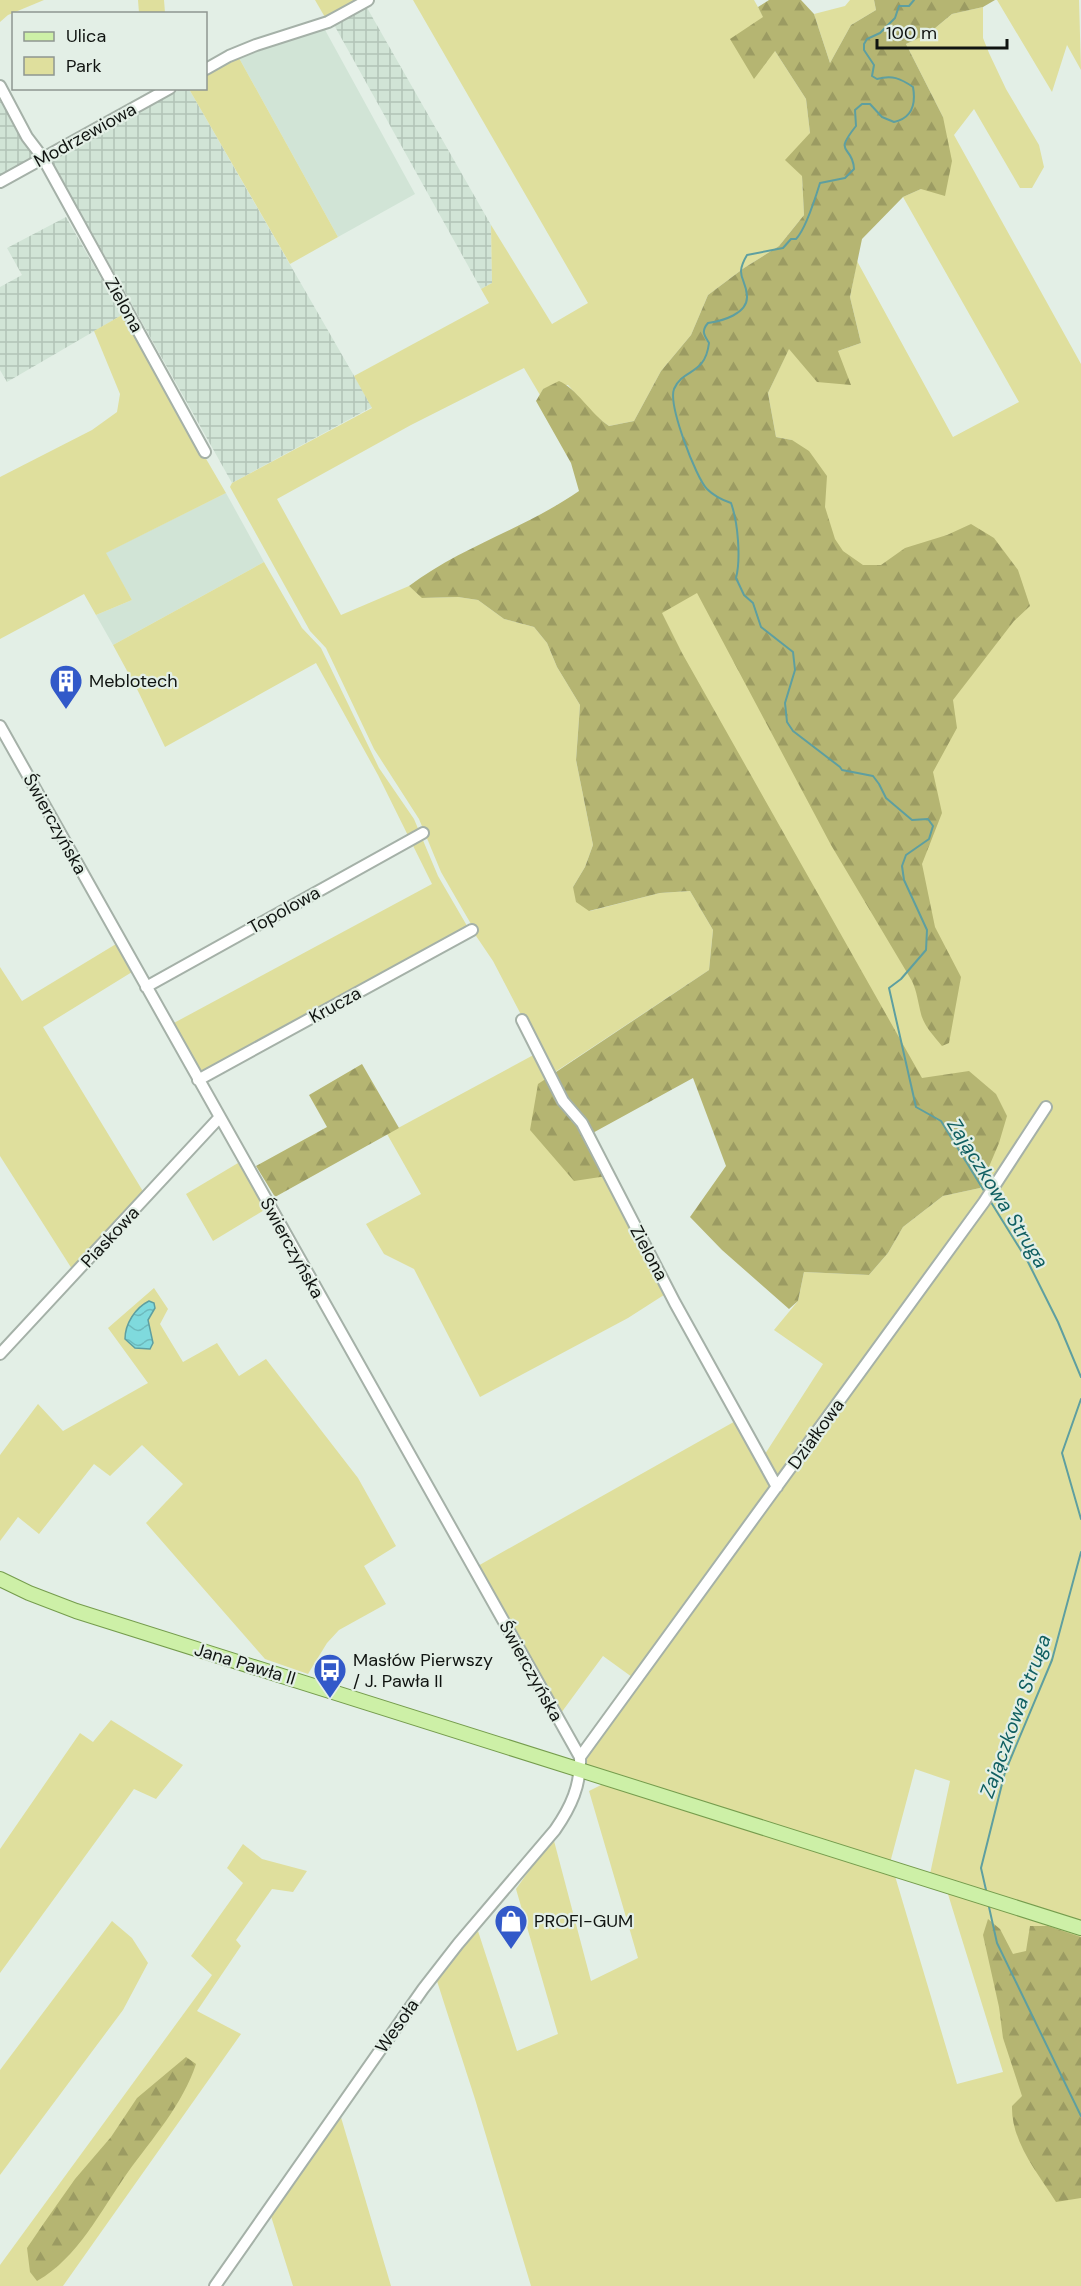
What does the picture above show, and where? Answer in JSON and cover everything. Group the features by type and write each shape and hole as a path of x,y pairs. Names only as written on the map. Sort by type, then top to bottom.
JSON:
{"main road":[{"name":"Jana Pawła II","path":"0,1579 44,1600 76,1611 580,1764 596,1774 1081,1928"}],"street":[{"path":"207,68 256,45 328,22 368,0"},
{"name":"Zielona","path":"0,86 27,137 43,158 206,452"},
{"name":"Modrzewiowa","path":"0,182 166,90"},
{"name":"Świerczyńska","path":"0,726 413,1459 580,1764"},
{"name":"Topolowa","path":"146,987 423,833"},
{"name":"Krucza","path":"198,1080 472,930"},
{"name":"Zielona","path":"522,1020 563,1101 582,1123 675,1303 777,1487"},
{"name":"Działkowa","path":"580,1764 984,1202 1046,1107"},
{"name":"Piaskowa","path":"0,1354 219,1118"},
{"name":"Wesoła","path":"215,2286 423,1989 458,1944 555,1830 568,1810 578,1786 580,1764"}],"shaded area":[{"path":"366,6 491,225 492,283 481,289 333,23"},
{"path":"324,28 415,194 338,237 239,58"},
{"path":"178,90 190,90 372,407 232,483 51,160"},
{"path":"5,100 36,157 0,176 0,102"},
{"path":"66,217 122,315 7,382 0,370 0,287 22,275 7,248"},
{"path":"226,493 264,562 113,645 96,615 132,600 105,553"}],"green space":[{"path":"0,0 44,0 12,12 0,22"},
{"path":"138,0 164,0 165,12 139,12"},
{"path":"315,0 360,0 326,19"},
{"path":"413,0 754,0 763,16 775,51 806,99 810,133 802,176 804,215 779,246 708,295 691,335 661,371 634,421 609,426 595,416 568,385 543,389 540,395 524,368 411,425 277,499 341,615 409,586 423,598 458,597 478,600 504,619 534,627 547,643 557,667 580,705 576,760 593,845 585,867 573,887 590,911 660,893 690,891 713,930 709,970 552,1074 493,961 472,930 471,924 441,872 419,819 374,749 326,648 310,631 230,487 232,483 372,408 354,376 489,303 481,289 492,283 491,225 552,324 588,303"},
{"path":"769,0 801,0 814,14 830,63 851,25 876,10 874,0 995,0 983,7 952,14 928,34 906,44 943,117 952,161 945,196 921,189 903,197 862,239 850,297 861,343 838,351 851,385 817,382 789,349 768,393 776,437 792,440 809,451 827,476 825,507 835,539 843,551 863,565 881,565 905,548 947,535 971,524 994,538 1018,570 1030,606 1014,621 953,700 957,728 933,772 942,813 922,864 935,927 961,977 949,1043 942,1046 922,1018 912,981 831,845 697,593 662,613 682,653 922,1078 969,1071 996,1094 1007,1116 999,1143 980,1188 943,1196 903,1227 888,1253 869,1275 804,1272 798,1301 789,1309 722,1250 690,1217 726,1166 693,1078 589,1135 607,1176 574,1181 530,1130 538,1084 709,970 713,930 690,891 660,893 589,911 576,902 573,887 585,867 593,845 576,760 580,705 557,667 547,643 534,627 504,619 478,600 458,597 422,598 409,586 450,560 537,516 579,491 571,463 536,401 543,389 559,381 565,384 609,426 634,421 661,371 691,335 708,295 779,246 804,215 802,176 785,160 810,133 806,99 775,51 754,79 730,39 763,17 758,7"},
{"path":"850,0 874,0 876,10 851,25 830,63 814,14 845,6"},
{"path":"997,0 1079,0 1081,70 1067,45 1052,92"},
{"path":"983,7 983,38 1006,89 1039,145 1044,167 1032,188 1020,188 974,109 954,135 1081,364 1081,1923 930,1874 950,1781 915,1769 890,1863 584,1764 584,1756 778,1478 765,1454 823,1364 774,1330 798,1301 804,1272 869,1275 888,1253 903,1227 943,1196 980,1188 651,601 792,440 776,437 768,393 789,348 817,381 838,351 861,343 850,297 857,261 953,437 1019,402 903,197 921,189 943,117 906,44 928,34 952,14"},
{"path":"239,58 338,237 290,264 190,90 207,90 207,74"},
{"path":"122,315 226,493 106,553 132,600 96,615 84,594 0,639 0,477 92,430 117,412 120,394 94,331"},
{"path":"264,562 302,628 321,648 379,768 414,819 438,876 470,931 201,1074 172,1024 432,884 378,775 316,663 165,747 113,645"},
{"path":"116,944 132,972 43,1027 144,1193 72,1269 0,1156 0,967 22,1001"},
{"path":"539,1052 607,1176 667,1293 628,1318 480,1397 414,1269 384,1254 366,1224 421,1194 387,1134"},
{"path":"362,1064 399,1128 275,1197 256,1166 327,1127 309,1095"},
{"path":"238,1163 266,1209 213,1241 186,1194"},
{"path":"154,1288 168,1309 160,1324 183,1362 217,1343 239,1376 266,1359 358,1478 396,1546 364,1566 386,1604 339,1630 327,1643 308,1674 265,1659 146,1523 183,1484 142,1445 110,1476 94,1464 39,1534 18,1517 0,1541 0,1455 38,1404 63,1431 148,1383 108,1328"},
{"path":"739,1419 772,1486 632,1677 603,1656 561,1713 476,1567"},
{"path":"111,1720 183,1765 156,1799 134,1789 0,1973 0,1849 80,1733 93,1742"},
{"path":"601,1785 609,1785 895,1876 957,2084 1003,2072 947,1891 1081,1934 1081,2286 531,2286 436,1978 478,1931 517,2051 558,2034 516,1889 553,1837 591,1981 638,1958 589,1791"},
{"path":"243,1844 262,1859 307,1871 293,1892 272,1889 236,1940 241,1946 197,2011 241,2034 63,2286 0,2286 0,2265 212,1975 191,1956 243,1883 227,1868"},
{"path":"988,1919 1000,1929 1013,1954 1026,1951 1030,1926 1048,1926 1081,1937 1081,2198 1056,2202 1027,2157 1016,2132 1012,2106 1022,2096 1003,2038 999,2007 983,1935"},
{"path":"112,1921 132,1938 148,1963 123,2010 0,2175 0,2070"},
{"path":"186,2057 196,2064 183,2093 166,2121 77,2246 65,2260 37,2281 30,2272 27,2248 75,2179 111,2137 137,2098"},
{"path":"340,2114 391,2286 293,2286 270,2213"}],"water":[{"path":"149,1301 154,1303 155,1308 148,1320 153,1343 150,1349 135,1348 125,1339 127,1328 135,1312"}],"waterway":[{"name":"Zajączkowa Struga","path":"914,0 909,6 899,6 895,18 880,33 867,39 864,44 864,50 874,65 872,76 877,79 896,78 913,87 914,99 909,114 894,122 882,117 870,104 862,104 855,110 856,126 845,142 854,169 845,178 820,183 806,221 796,239 791,239 783,248 747,255 741,268 747,296 743,308 733,316 708,323 704,328 709,343 707,354 699,367 678,382 673,397 684,441 702,482 712,494 731,503 738,540 736,578 744,595 753,603 761,627 793,652 795,670 785,703 787,722 793,731 842,770 873,776 886,798 912,820 928,819 933,826 929,839 906,855 902,866 904,880 927,930 926,950 901,979 889,988 916,1107 941,1121 986,1194"},
{"name":"Zajączkowa Struga","path":"989,1199 1027,1260 1058,1322 1081,1377"},
{"name":"Zajączkowa Struga","path":"1081,1399 1062,1453 1081,1519"},
{"name":"Zajączkowa Struga","path":"986,1890 981,1868 1005,1772 1052,1660 1081,1552"},
{"name":"Zajączkowa Struga","path":"989,1907 997,1943 1081,2116"}],"place":[{"name":"Meblotech","path":"66,710"},
{"name":"Masłów Pierwszy / J. Pawła II","path":"330,1699"},
{"name":"PROFI-GUM","path":"511,1950"}]}
